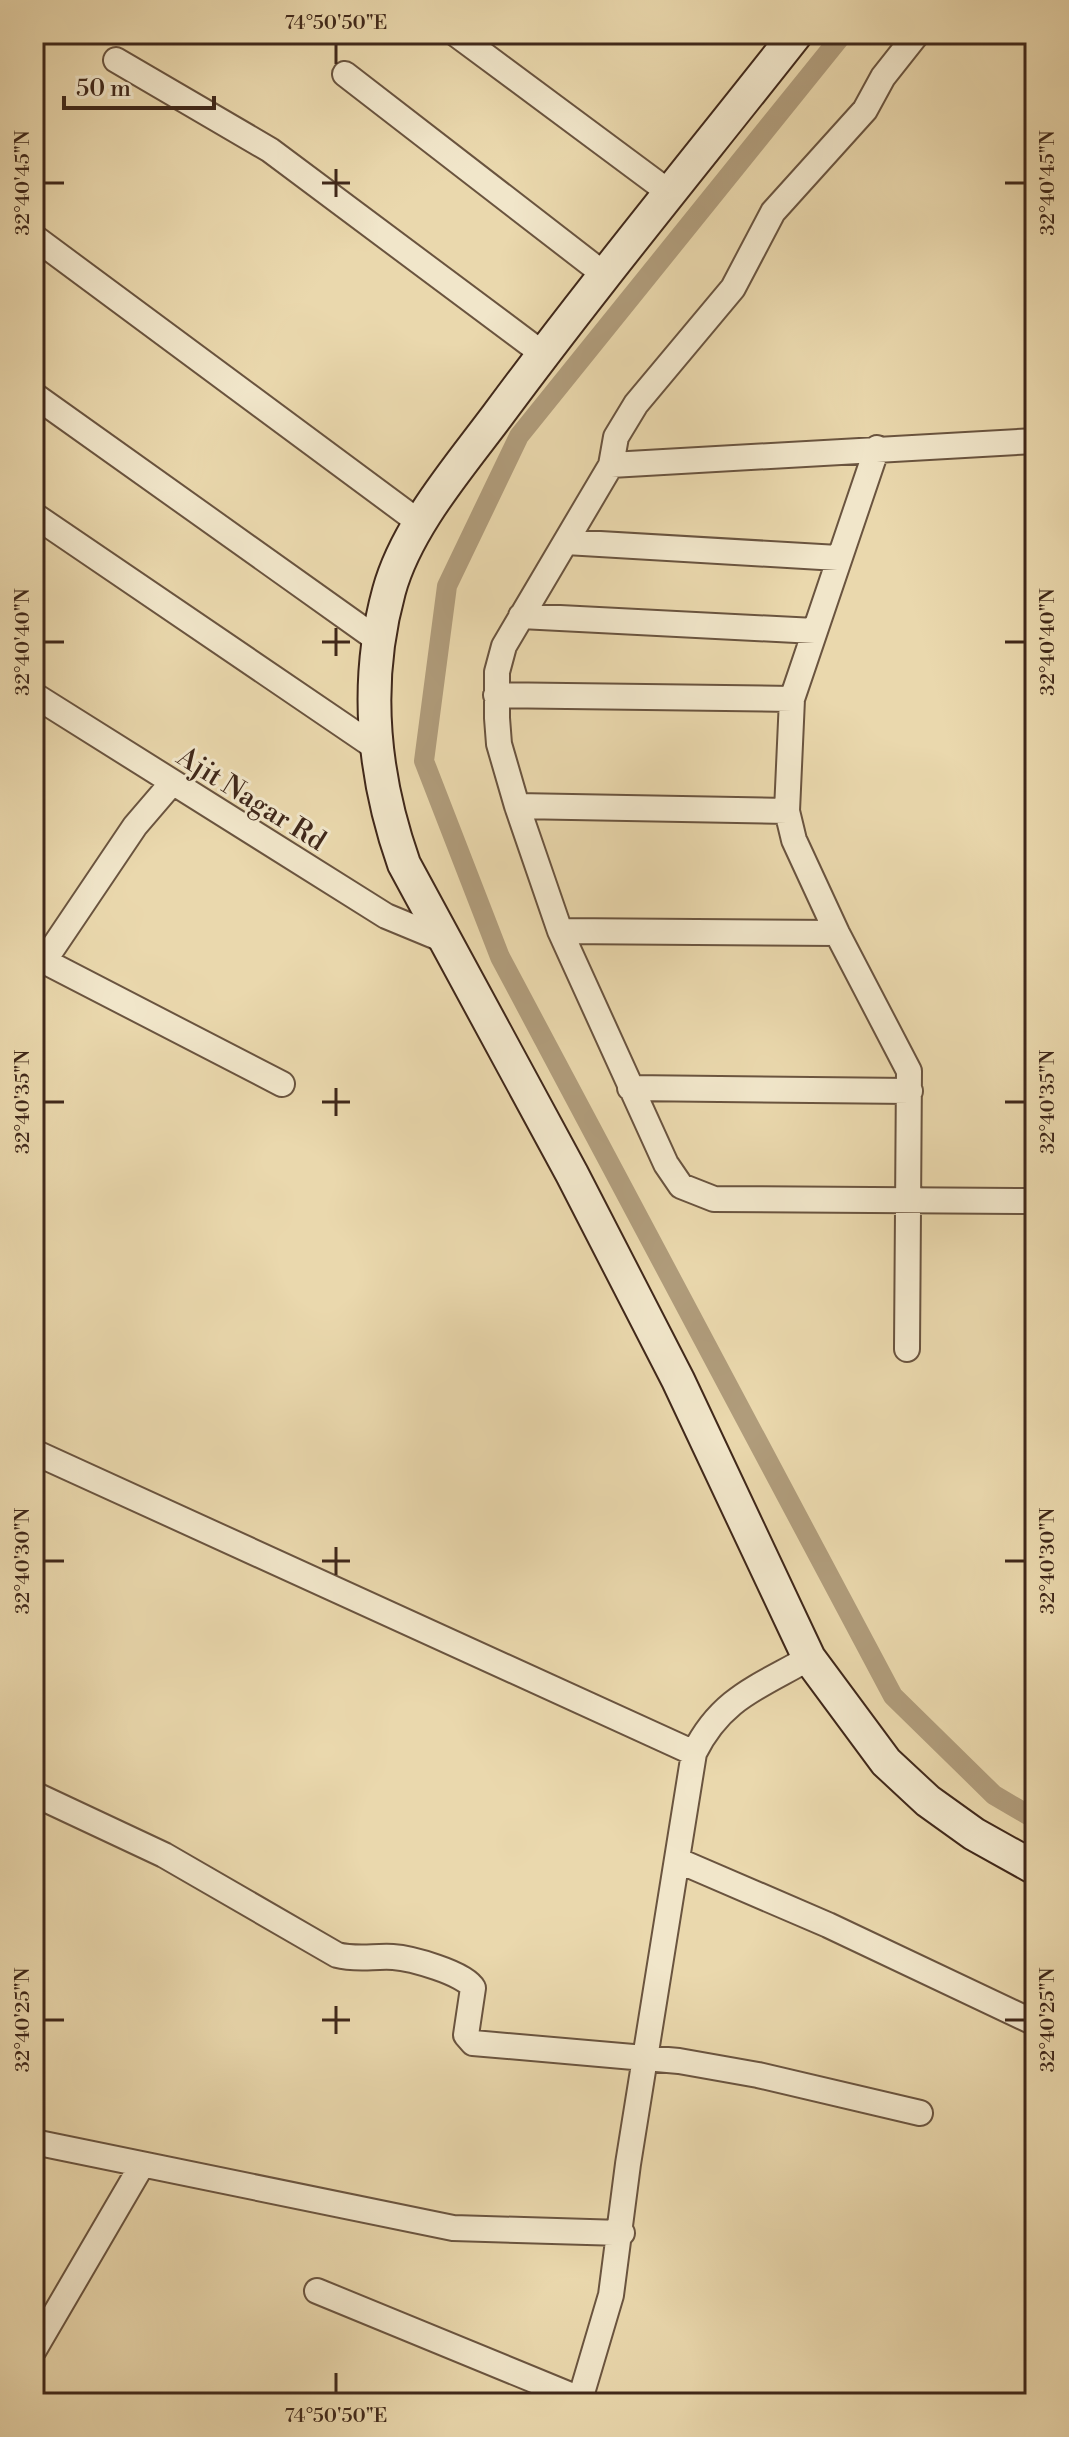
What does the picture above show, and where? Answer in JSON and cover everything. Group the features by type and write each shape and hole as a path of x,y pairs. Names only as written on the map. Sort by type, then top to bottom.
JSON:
{"street":[{"path":"456,34 670,193"},
{"path":"796,34 543,354 420,523 390,587 378,640 373,703 375,747 393,834 404,864 572,1174 678,1380 809,1658 886,1762 928,1801 974,1834 1035,1868"},
{"path":"917,34 883,77 865,110 773,212 733,288 636,404 616,437 611,465 504,646 497,672 499,744 560,931 672,1176 691,1193 714,1199 1035,1201"},
{"path":"116,60 270,150 543,354"},
{"path":"345,74 605,275"},
{"path":"34,237 420,523"},
{"path":"34,395 378,640"},
{"path":"611,465 1035,441"},
{"path":"877,448 792,699 787,811 794,840 837,933 903,1056 910,1091 907,1349"},
{"path":"34,515 375,747"},
{"path":"566,542 838,558"},
{"path":"521,616 815,631"},
{"name":"Ajit Nagar Rd","path":"34,695 171,784 386,916 444,940"},
{"path":"496,695 792,699"},
{"path":"171,784 135,826 39,970 282,1084"},
{"path":"517,806 787,811"},
{"path":"560,931 837,933"},
{"path":"630,1088 910,1091"},
{"path":"34,1452 694,1753"},
{"path":"317,2291 579,2401 611,2295 645,2057 694,1753 708,1725 721,1710 809,1658"},
{"path":"34,1794 172,1859 337,1955 351,1959 408,1959 465,1979 473,1988 466,2035 473,2043 645,2057 758,2075 920,2113"},
{"path":"677,1860 828,1925 1035,2023"},
{"path":"34,2142 453,2228 622,2233"},
{"path":"34,2350 142,2165"}],"waterway":[{"path":"843,34 519,436 447,586 424,761 500,957 893,1696 994,1795 1035,1819"}]}
